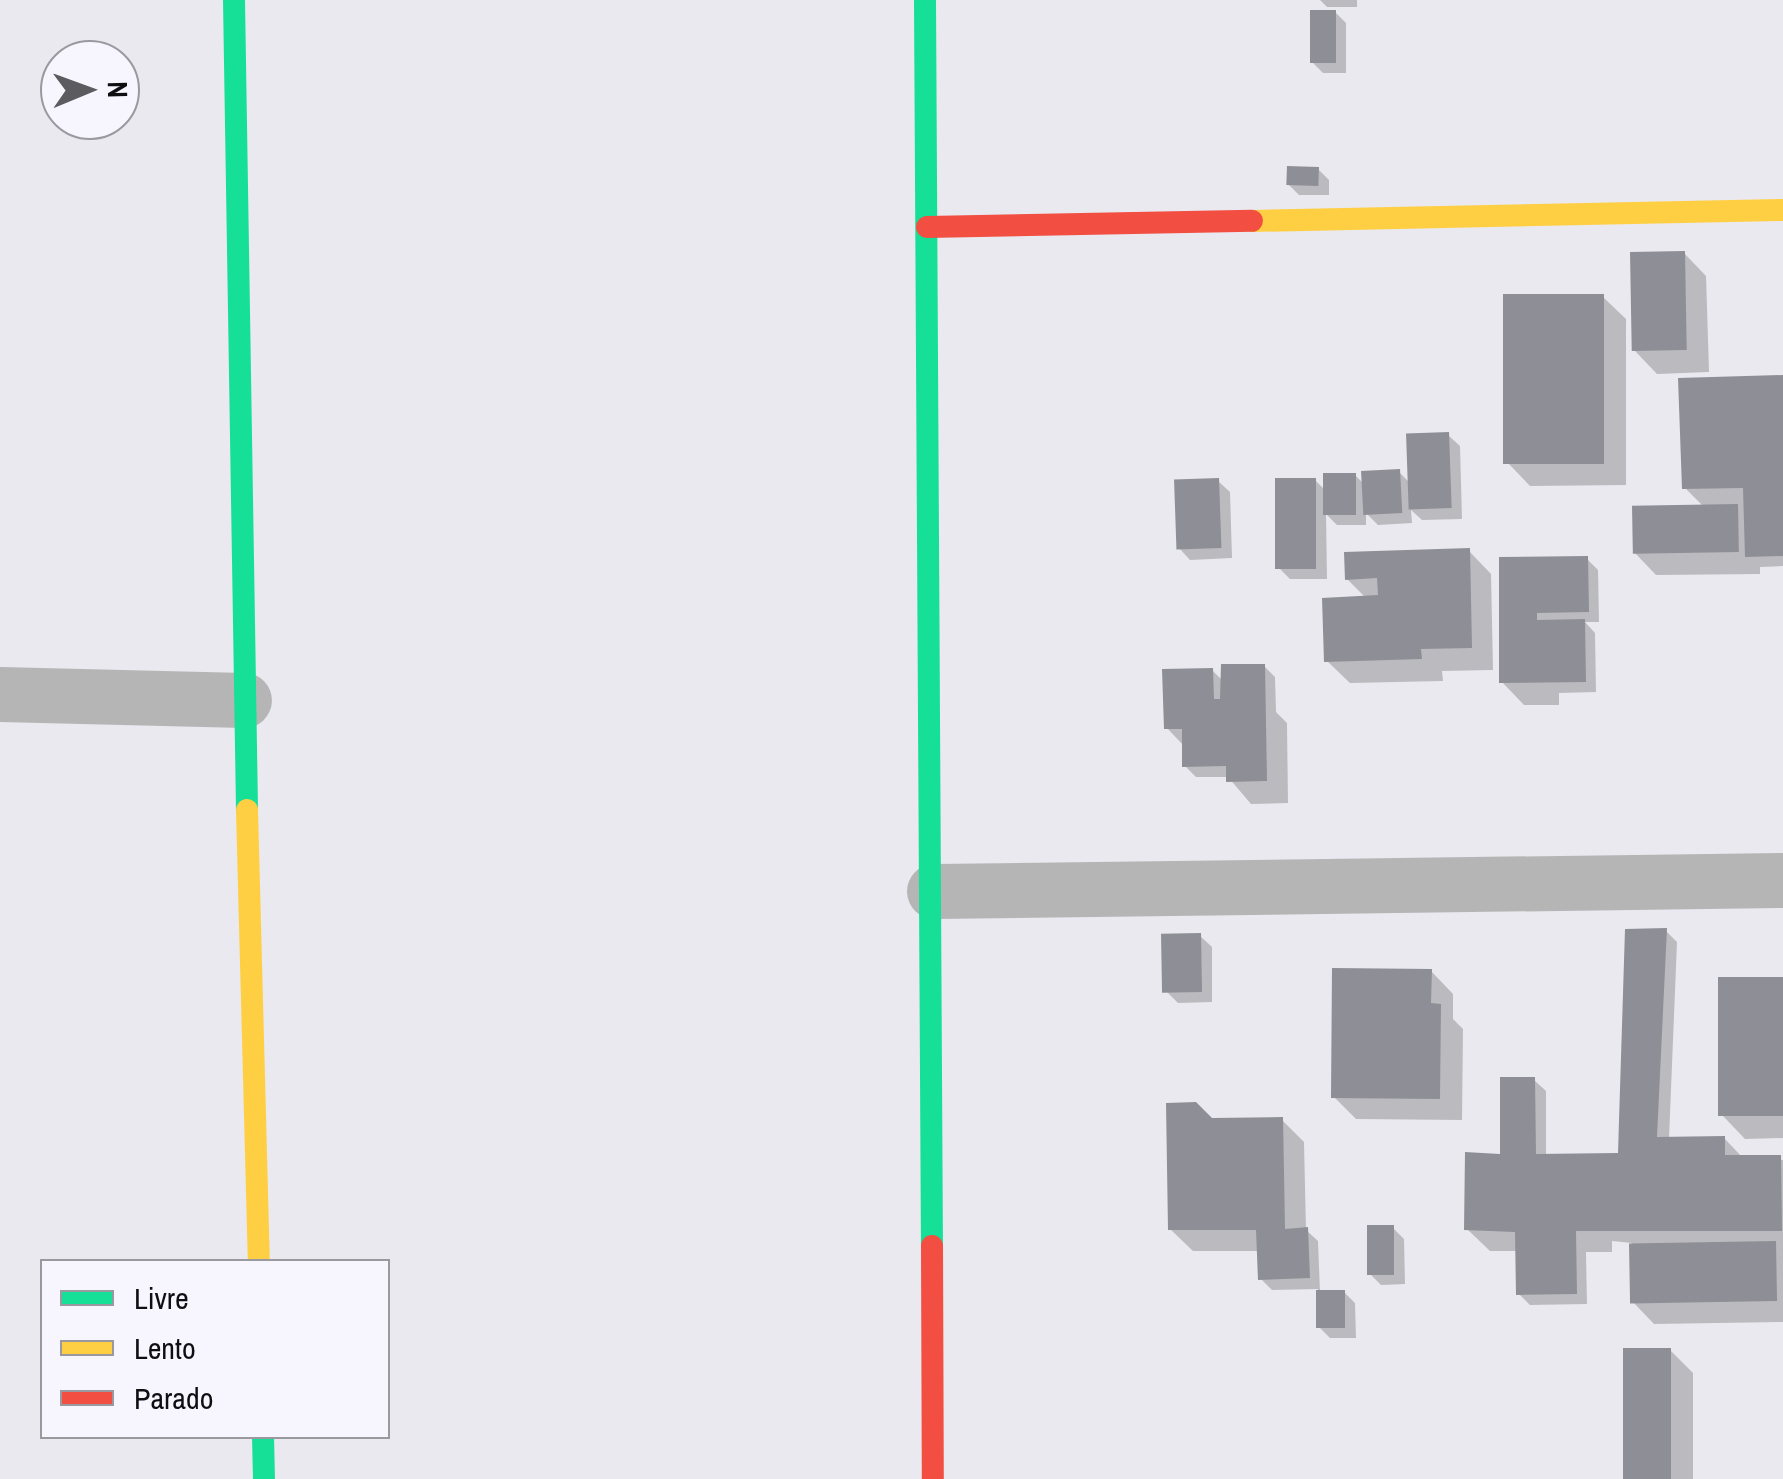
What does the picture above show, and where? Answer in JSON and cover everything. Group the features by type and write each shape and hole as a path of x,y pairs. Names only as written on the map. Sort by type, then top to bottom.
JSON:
{"street":[{"path":"234,0 244,700 259,1259"},
{"path":"925,0 934,891 933,1479"},
{"path":"927,226 1783,210"},
{"path":"0,694 244,700"},
{"path":"934,891 1783,880"},
{"path":"263,1439 264,1479"}],"building":[{"path":"1310,10 1336,10 1336,63 1310,63"},
{"path":"1287,166 1319,167 1318,186 1286,185"},
{"path":"1685,251 1687,350 1632,351 1630,252"},
{"path":"1503,294 1604,294 1604,464 1503,464"},
{"path":"1783,375 1783,556 1745,557 1743,488 1682,489 1678,378"},
{"path":"1449,432 1452,508 1409,509 1406,434"},
{"path":"1400,469 1402,513 1363,515 1361,471"},
{"path":"1323,473 1356,473 1356,515 1323,515"},
{"path":"1219,478 1221,548 1176,550 1174,480"},
{"path":"1275,478 1316,478 1316,569 1275,569"},
{"path":"1738,504 1739,552 1633,554 1632,506"},
{"path":"1470,548 1472,648 1421,649 1422,659 1324,662 1322,598 1378,595 1377,578 1345,580 1344,552"},
{"path":"1588,556 1589,612 1537,613 1537,620 1585,619 1586,682 1499,683 1499,557"},
{"path":"1221,664 1265,664 1267,781 1226,782 1226,766 1182,767 1182,729 1164,729 1162,669 1213,668 1214,699 1220,699"},
{"path":"1667,928 1657,1137 1725,1136 1725,1155 1781,1155 1782,1231 1576,1231 1577,1294 1516,1295 1515,1232 1464,1230 1465,1152 1500,1154 1500,1077 1535,1077 1536,1154 1618,1153 1625,929"},
{"path":"1201,933 1202,992 1162,993 1161,934"},
{"path":"1332,968 1432,969 1431,1003 1441,1004 1440,1099 1331,1098"},
{"path":"1718,977 1783,977 1783,1116 1718,1116"},
{"path":"1196,1102 1212,1118 1283,1117 1285,1229 1308,1227 1310,1278 1258,1280 1256,1230 1168,1230 1166,1103"},
{"path":"1367,1225 1394,1225 1394,1275 1367,1275"},
{"path":"1776,1241 1777,1301 1630,1304 1629,1244"},
{"path":"1316,1290 1345,1290 1345,1328 1316,1328"},
{"path":"1623,1348 1671,1348 1671,1479 1623,1479"}],"traffic: fast":[{"path":"234,0 247,810"},
{"path":"925,0 932,1246"},
{"path":"263,1439 264,1479"}],"traffic: slow":[{"path":"1252,221 1783,210"},
{"path":"247,810 259,1259"}],"traffic: jam":[{"path":"927,227 1252,221"},
{"path":"932,1246 933,1479"}]}
